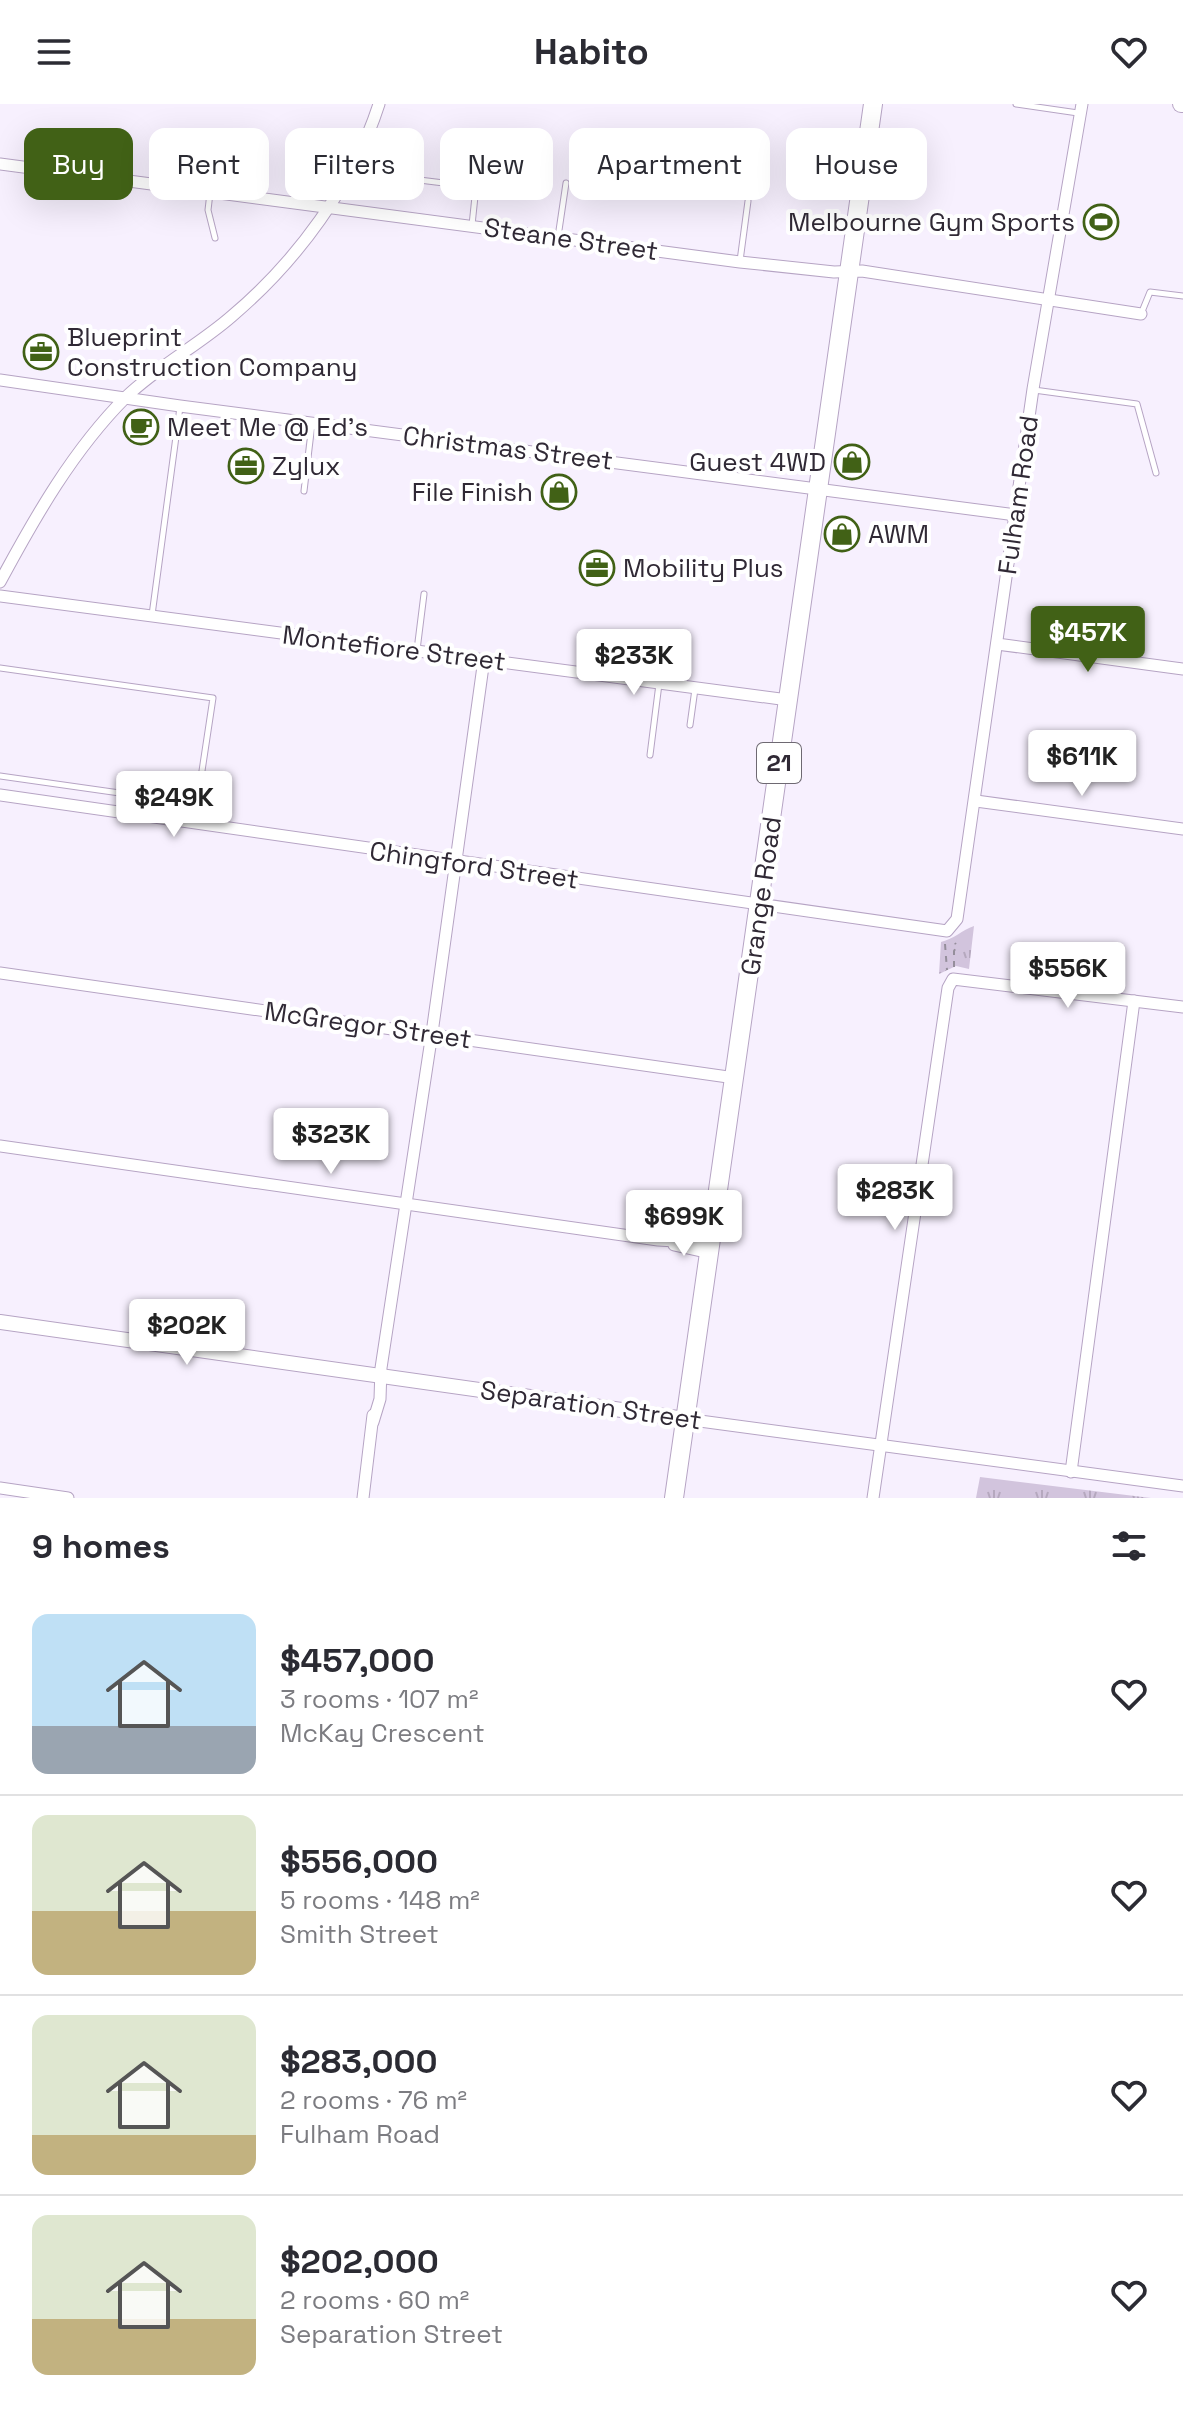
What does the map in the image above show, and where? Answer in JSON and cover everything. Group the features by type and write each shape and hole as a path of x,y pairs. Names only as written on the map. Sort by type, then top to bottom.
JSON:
{"main road":[{"path":"860,104 862,128"},
{"name":"Grange Road","path":"870,128 873,104"},
{"name":"Grange Road","path":"674,1498 859,200"}],"street":[{"path":"369,128 379,104"},
{"name":"Fulham Road","path":"947,931 957,919 1033,389 1081,109"},
{"name":"Steane Street","path":"0,164 149,184"},
{"name":"Steane Street","path":"269,200 740,262 862,271 1141,314"},
{"path":"0,582 37,513 81,449 127,397 231,317 269,282 305,240 332,200"},
{"name":"Christmas Street","path":"0,380 1016,515"},
{"name":"Montefiore Street","path":"0,596 788,700"},
{"path":"997,644 1183,669"},
{"path":"363,1498 373,1422 380,1399 380,1375 484,659"},
{"name":"Chingford Street","path":"0,795 456,863 947,931"},
{"path":"976,801 1183,829"},
{"name":"McGregor Street","path":"0,973 735,1078"},
{"path":"873,1498 948,988 953,979 1183,1007"},
{"path":"1071,1472 1134,1001"},
{"path":"0,1146 711,1248"},
{"name":"Separation Street","path":"0,1322 1183,1486"},
{"path":"0,1488 68,1498"}],"lane":[{"path":"1016,104 1081,109"},
{"path":"424,181 476,187 471,226"},
{"path":"558,238 566,183"},
{"path":"209,200 208,210 215,238"},
{"path":"740,262 748,201"},
{"path":"1141,314 1150,292 1183,296"},
{"path":"1033,389 1137,404 1156,473"},
{"path":"152,616 180,406"},
{"path":"304,491 312,423"},
{"path":"417,651 424,594"},
{"path":"0,668 213,698 197,804 0,776"},
{"path":"650,755 659,683"},
{"path":"690,725 695,688"}],"path":[{"path":"947,931 944,942 947,970 953,979"},
{"path":"947,931 957,946 953,979"}],"green space":[{"path":"974,926 969,969 956,966 939,974 941,942"},
{"path":"980,1477 1151,1498 976,1498"}],"place":[{"name":"Melbourne Gym Sports","path":"1101,222"},
{"name":"Blueprint Construction Company","path":"41,352"},
{"name":"Meet Me @ Ed’s","path":"141,427"},
{"name":"Guest 4WD","path":"852,462"},
{"name":"Zylux","path":"246,466"},
{"name":"File Finish","path":"559,492"},
{"name":"AWM","path":"842,534"},
{"name":"Mobility Plus","path":"597,568"}]}
